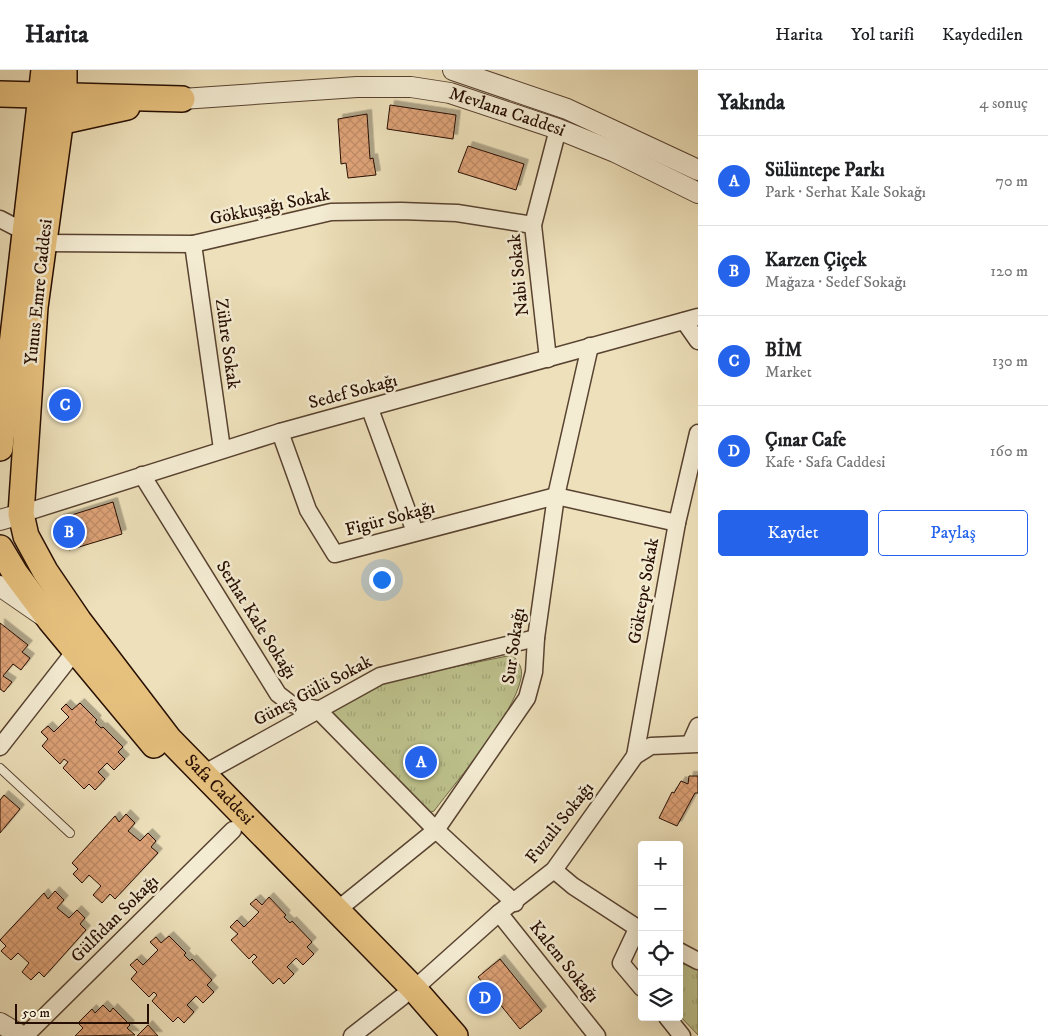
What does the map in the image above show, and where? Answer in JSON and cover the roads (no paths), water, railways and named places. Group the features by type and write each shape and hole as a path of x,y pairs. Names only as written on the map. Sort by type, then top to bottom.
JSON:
{"main road":[{"path":"0,78 54,80 182,99"},
{"path":"0,94 54,80"},
{"name":"Yunus Emre Caddesi","path":"0,448 7,331 35,237 59,122 54,80"},
{"name":"Yunus Emre Caddesi","path":"10,517 35,307 35,237 54,80"},
{"path":"59,122 101,111 182,99"},
{"name":"Safa Caddesi","path":"10,517 79,620 169,739 336,911 408,993 436,1036"},
{"name":"Safa Caddesi","path":"0,548 15,573 50,620 170,764 233,830 455,1036"}],"street":[{"name":"Mevlana Caddesi","path":"457,71 567,109 698,170"},
{"name":"Mevlana Caddesi","path":"182,99 357,87 412,87 450,92 615,152 698,193"},
{"name":"Nabi Sokak","path":"548,358 533,225 558,130"},
{"name":"Gökkuşağı Sokak","path":"35,237 193,244 331,212 401,210 457,213 533,225"},
{"path":"0,219 35,237"},
{"name":"Zühre Sokak","path":"193,244 222,449"},
{"path":"691,319 698,341"},
{"name":"Sedef Sokağı","path":"10,517 280,432 370,409 691,319"},
{"name":"Sur Sokağı","path":"336,911 436,830 527,698 534,672 536,638 556,496 590,346"},
{"path":"370,409 416,532"},
{"name":"Figür Sokağı","path":"280,432 308,510 335,554 556,496"},
{"name":"Göktepe Sokak","path":"635,756 677,523 698,433"},
{"name":"Serhat Kale Sokağı","path":"142,475 278,694 292,704 317,710"},
{"path":"556,496 677,523"},
{"path":"0,586 50,620"},
{"name":"Güneş Gülü Sokak","path":"203,774 380,676 536,638"},
{"path":"0,748 75,651"},
{"path":"317,710 436,830 515,903"},
{"path":"694,744 698,726"},
{"name":"Fuzuli Sokağı","path":"352,1036 408,993 499,913 515,903 554,870 635,756 652,746 694,744"},
{"name":"Gülfidan Sokağı","path":"24,1036 233,830"},
{"path":"554,870 573,886 638,929"},
{"name":"Kalem Sokağı","path":"499,913 597,1036"},
{"path":"638,983 621,963 639,931"},
{"path":"683,953 698,961"},
{"path":"669,1021 682,1036"},
{"path":"0,1023 24,1036"}],"lane":[{"path":"0,768 70,833"}],"place":[{"name":"BİM","path":"65,405"},
{"name":"Karzen Çiçek","path":"69,532"},
{"name":"Sülüntepe Parkı","path":"421,762"},
{"name":"Çınar Cafe","path":"485,998"}]}
